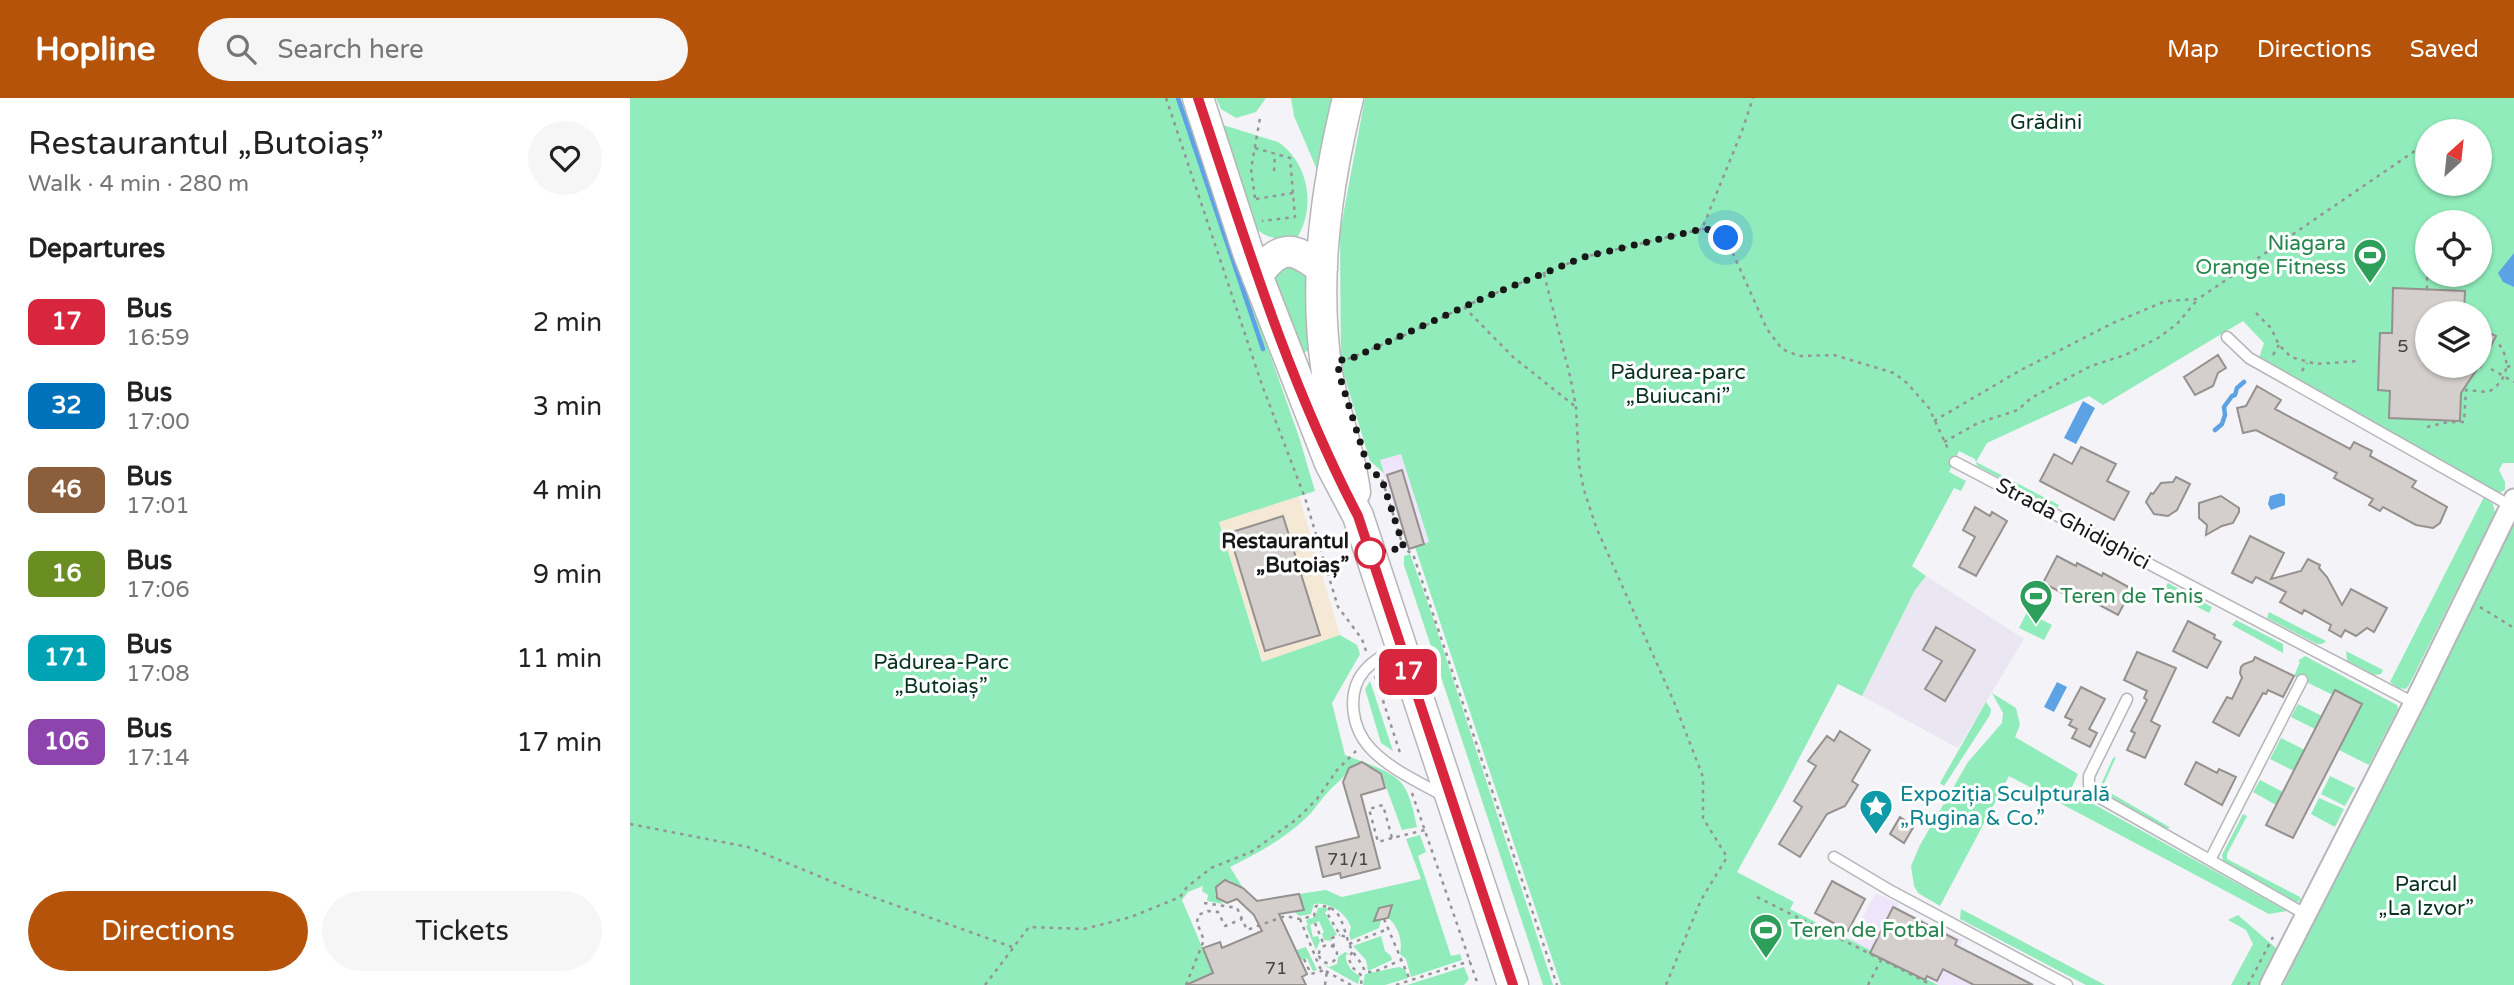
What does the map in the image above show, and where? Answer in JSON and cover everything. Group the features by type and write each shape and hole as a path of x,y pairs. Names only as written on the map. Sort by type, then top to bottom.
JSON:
{"main road":[{"path":"1198,98 1258,276 1330,463 1358,516 1513,985"},
{"path":"1348,98 1332,162 1325,217 1323,332 1337,416 1352,464 1358,516"},
{"path":"1258,276 1266,264 1281,252 1292,251 1302,255 1322,269"}],"street":[{"path":"2270,985 2414,703 2512,502"}],"lane":[{"path":"2227,337 2249,358 2512,502"},
{"name":"Strada Ghidighici","path":"1955,462 2414,703"},
{"path":"1400,646 1371,664 1354,688 1355,720 1369,748 1405,774 1451,799"},
{"path":"2210,860 2302,680"},
{"path":"2127,699 2089,776 2089,785 2095,795 2305,914"},
{"path":"1834,857 1891,891 2067,985"}],"path":[{"path":"1166,98 1262,385 1305,498 1338,607 1362,639 1400,751 1405,774 1478,985"},
{"path":"1702,229 1753,98"},
{"path":"1261,118 1251,169 1256,199 1293,193"},
{"path":"1255,148 1290,158 1295,217 1262,222 1259,210"},
{"path":"1944,442 1978,423 2018,410 2031,398 2091,366 2125,355 2158,338 2177,324 2198,299 2415,151"},
{"path":"1274,170 1275,154"},
{"path":"1346,359 1584,257 1702,229 1713,230 1726,238 1768,329 1782,349 1799,356 1834,355 1894,373 1907,383 1929,408 1955,462"},
{"path":"1544,274 1570,376 1576,407 1579,465 1596,527 1674,702 1703,777 1703,818 1727,857 1701,900 1666,985"},
{"path":"1934,421 2019,371 2113,323 2166,301 2198,299"},
{"path":"1464,307 1513,357 1576,407"},
{"path":"2256,313 2271,328 2279,345 2291,357 2316,364 2358,360"},
{"path":"2427,427 2448,422 2464,422 2466,390 2493,390 2507,367 2505,352 2498,343"},
{"path":"2273,355 2279,345"},
{"path":"2288,363 2291,357"},
{"path":"2302,371 2307,362"},
{"path":"2507,367 2514,365"},
{"path":"2492,370 2514,382"},
{"path":"1375,473 1382,480 1404,548 1413,554 1557,985"},
{"path":"2465,598 2514,628"},
{"path":"985,985 1029,927 1084,929 1131,917 1180,897 1187,887 1211,868 1251,852 1297,820 1317,799 1337,770 1366,741"},
{"path":"1392,838 1383,805 1368,809 1377,842 1425,830"},
{"path":"630,824 748,847 850,889 1014,947"},
{"path":"1757,897 1932,985"},
{"path":"1204,903 1237,908 1247,930 1285,916 1300,919 1314,916 1316,905 1330,907 1343,921 1352,951 1362,963 1365,972"},
{"path":"1330,907 1327,913 1340,935"},
{"path":"1185,985 1204,940 1197,923 1198,915 1208,911 1218,912 1225,926 1242,919"},
{"path":"1300,919 1320,968 1349,985"},
{"path":"1384,919 1410,980"},
{"path":"1315,923 1324,945"},
{"path":"1349,944 1388,929"},
{"path":"1318,958 1327,963 1335,960 1337,952 1332,938 1340,935 1346,937"},
{"path":"2248,985 2273,937"},
{"path":"1318,958 1324,945"},
{"path":"1324,945 1334,947"},
{"path":"1352,951 1349,959 1352,967 1362,976"},
{"path":"1304,959 1311,974 1326,971"},
{"path":"1365,972 1374,972 1401,960"},
{"path":"1868,985 1881,960"},
{"path":"1396,985 1470,961"},
{"path":"1325,985 1326,971"},
{"path":"1361,985 1365,972"}],"shaded area":[{"path":"1401,453 1429,543 1408,549 1379,460"},
{"path":"1299,496 1340,635 1263,662 1219,522"},
{"path":"1926,576 2024,639 1958,748 1862,696 1915,590"},
{"path":"1876,893 1899,904 1898,908 1963,940 1959,947 2033,985 1938,985 1849,940"}],"green space":[{"name":"Pădurea-Parc „Butoiaș”","path":"630,98 1180,98 1299,437 1315,491 1219,522 1262,662 1340,635 1357,645 1360,654 1332,703 1345,755 1376,767 1392,775 1403,785 1417,827 1402,830 1381,773 1373,775 1362,762 1349,768 1311,813 1293,829 1263,850 1230,867 1243,888 1238,891 1235,884 1229,880 1218,884 1215,895 1223,904 1207,901 1208,895 1202,891 1203,886 1188,892 1182,900 1213,973 1200,979 1203,985 630,985"},
{"path":"1216,98 1266,98 1256,112 1236,118 1221,109"},
{"path":"1291,98 1338,98 1318,172 1294,116"},
{"name":"Pădurea-parc „Buiucani”","path":"1365,98 2514,98 2514,463 2503,463 2499,470 2505,482 2505,490 2499,493 2489,488 2259,358 2264,343 2243,321 2103,405 2089,396 1987,443 1976,462 2059,505 2057,508 1977,466 1975,459 1959,451 1949,472 1966,481 1961,491 1954,488 1912,566 1926,576 1915,590 1862,696 1838,684 1737,872 1794,902 1790,909 1938,985 1561,985 1415,547 1429,542 1401,454 1380,460 1384,473 1370,461 1341,365 1340,232"},
{"path":"1220,124 1278,142 1297,162 1303,173 1308,200 1303,226 1297,238 1275,238 1255,228"},
{"path":"1280,264 1306,267 1305,312 1309,319 1314,349 1295,355 1289,321 1273,271"},
{"path":"2484,497 2493,504 2495,513 2409,685 2406,689 2398,688 2390,682"},
{"name":"Parcul „La Izvor”","path":"2514,522 2514,985 2283,985"},
{"path":"1410,554 1553,985 1543,985 1404,565 1404,556"},
{"path":"2168,583 2212,607 2209,613 2164,589"},
{"name":"Teren de Tenis","path":"2027,612 2052,625 2044,640 2019,628"},
{"path":"2269,612 2326,641 2317,644 2267,618"},
{"path":"2236,620 2283,644 2283,653 2232,625"},
{"path":"2346,651 2383,670 2381,674 2374,675 2347,661"},
{"path":"2305,656 2397,705 2398,709 2369,765 2339,750 2362,704 2336,690 2333,695 2294,676 2300,662 2298,661"},
{"path":"1370,681 1393,751 1381,743 1365,689"},
{"path":"1992,693 2016,708 2020,725 2015,737 2078,774 2070,791 2287,911 2269,914 2009,776 1940,906 1918,893 1914,886 1911,866 1920,845 1968,762 2002,723 2003,713"},
{"path":"1986,702 1991,709 1990,715 1944,786 1940,783"},
{"path":"2298,704 2322,716 2315,729 2291,717"},
{"path":"2281,738 2305,750 2294,771 2270,759"},
{"path":"2116,757 2102,788 2171,828 2164,828 2099,789 2113,758"},
{"path":"2330,776 2355,788 2345,806 2321,794"},
{"path":"2260,780 2283,792 2276,805 2253,792"},
{"path":"2319,798 2344,809 2335,827 2311,814"},
{"path":"2243,814 2247,816 2227,854 2227,859 2300,897 2301,901 2295,902 2223,861 2222,855"},
{"path":"1420,835 1426,852 1418,856 1451,956 1460,954 1462,960 1411,977 1406,959 1400,954 1399,934 1388,918 1390,911 1385,906 1379,908 1376,915 1381,920 1379,928 1351,940 1351,927 1341,913 1331,906 1314,904 1311,914 1299,916 1294,911 1304,909 1299,894 1326,890 1342,897 1421,879 1406,839"},
{"path":"1318,908 1328,909 1325,913 1337,935 1330,937 1332,941 1324,940 1319,921 1310,925 1313,937 1318,936 1320,941 1316,950 1306,920 1315,917"},
{"path":"1961,909 2105,985 2086,985 1960,919"},
{"path":"2238,915 2277,949 2259,985 2231,985 2253,944 2246,930 2228,920"},
{"path":"1381,936 1385,951 1392,960 1368,971 1366,960 1353,946"},
{"path":"1306,947 1317,970 1313,971 1307,958 1299,961 1294,951"},
{"path":"1345,952 1349,954 1346,958 1350,967 1360,976 1358,984 1322,964 1329,967 1337,964 1338,957"},
{"path":"1399,967 1405,969 1408,978 1385,985 1363,985 1365,974"},
{"path":"1464,967 1469,979 1464,985 1407,985"}],"water":[{"path":"2514,253 2514,287 2503,282 2498,273"},
{"path":"2083,401 2095,408 2076,444 2064,438"},
{"path":"2281,493 2285,495 2285,505 2271,510 2268,504 2270,496"},
{"path":"2057,682 2067,687 2054,712 2044,707"}],"building":[{"path":"2378,244 2386,256 2368,268 2360,256"},
{"path":"2393,288 2465,291 2465,301 2415,301 2415,378 2471,378 2461,393 2460,421 2389,418 2390,391 2378,390 2380,333 2392,333"},
{"path":"2218,355 2226,368 2218,373 2213,386 2195,395 2184,377"},
{"path":"2257,386 2281,400 2275,409 2350,449 2354,442 2372,451 2370,456 2416,481 2412,487 2447,507 2440,523 2433,528 2416,525 2383,507 2380,511 2369,505 2373,499 2334,478 2337,473 2256,430 2243,433 2237,408 2246,406"},
{"path":"2081,447 2116,464 2107,481 2129,492 2114,520 2040,481 2054,454 2072,464"},
{"path":"1402,470 1424,544 1409,549 1387,475"},
{"path":"2176,477 2190,484 2177,510 2168,516 2154,514 2146,502 2151,493 2153,494 2161,483 2173,482"},
{"path":"2221,496 2239,508 2239,512 2233,523 2206,535 2207,525 2199,518 2199,503"},
{"path":"1975,507 1990,516 1992,512 2007,521 1976,576 1959,567 1975,537 1963,530"},
{"path":"1283,516 1320,635 1265,651 1229,533"},
{"path":"2250,536 2284,553 2271,579 2301,571 2308,559 2320,565 2319,568 2342,605 2351,589 2387,608 2374,632 2367,628 2356,636 2345,630 2341,637 2329,630 2331,625 2304,610 2302,614 2280,602 2286,592 2256,577 2252,583 2232,573"},
{"path":"2057,556 2102,576 2103,573 2132,589 2118,615 2077,593 2074,599 2043,583"},
{"path":"2188,621 2215,635 2214,638 2221,642 2207,668 2173,651"},
{"path":"1936,627 1975,650 1945,701 1925,689 1942,661 1923,650"},
{"path":"2137,652 2176,668 2151,721 2160,726 2145,758 2127,750 2135,733 2131,731 2147,700 2144,698 2147,691 2124,680"},
{"path":"2255,657 2294,676 2283,697 2268,690 2266,694 2263,693 2239,736 2213,722 2227,697 2232,699 2242,678 2241,667"},
{"path":"2081,687 2105,699 2089,729 2097,733 2090,747 2072,738 2077,729 2069,725 2072,720 2065,717"},
{"path":"2335,690 2362,704 2293,838 2266,825"},
{"path":"1840,731 1870,750 1852,781 1858,785 1845,806 1827,814 1800,857 1779,844 1802,807 1794,801 1816,766 1808,761 1827,736 1834,741"},
{"path":"1362,762 1381,774 1385,788 1361,795 1380,868 1341,878 1340,873 1323,877 1316,847 1359,837 1343,782 1349,768"},
{"path":"2196,762 2217,773 2219,769 2236,777 2222,805 2185,784"},
{"path":"1900,817 1914,826 1904,843 1890,834"},
{"path":"1225,880 1243,888 1257,901 1299,894 1304,910 1279,914 1307,974 1302,977 1306,985 1186,985 1213,973 1203,948 1220,942 1222,948 1262,931 1254,915 1237,899 1227,903 1217,898 1216,887"},
{"path":"1832,881 1865,899 1848,931 1815,913"},
{"path":"1392,905 1388,918 1374,921 1379,908"},
{"path":"1893,907 1957,940 1955,945 2033,985 1974,985 1943,969 1937,981 1927,976 1925,980 1870,953"}],"waterway":[{"path":"1178,98 1263,349"},
{"path":"2215,430 2222,424 2224,407 2244,382"}],"bus line":[{"name":"17","path":"1198,98 1248,252 1330,463 1358,516 1513,985"}],"place":[{"name":"Niagara Orange Fitness","path":"2370,285"},
{"name":"Restaurantul „Butoiaș”","path":"1370,553"},
{"name":"Teren de Tenis","path":"2036,626"},
{"name":"Expoziția Sculpturală „Rugina & Co.”","path":"1876,836"},
{"name":"Teren de Fotbal","path":"1766,960"}],"route":[{"path":"1370,553 1404,548 1382,480 1368,467 1339,374 1338,361 1355,357 1481,299 1584,257 1702,229 1713,230 1726,238"}],"park label":[{"name":"Grădini","path":"2046,122"}]}
